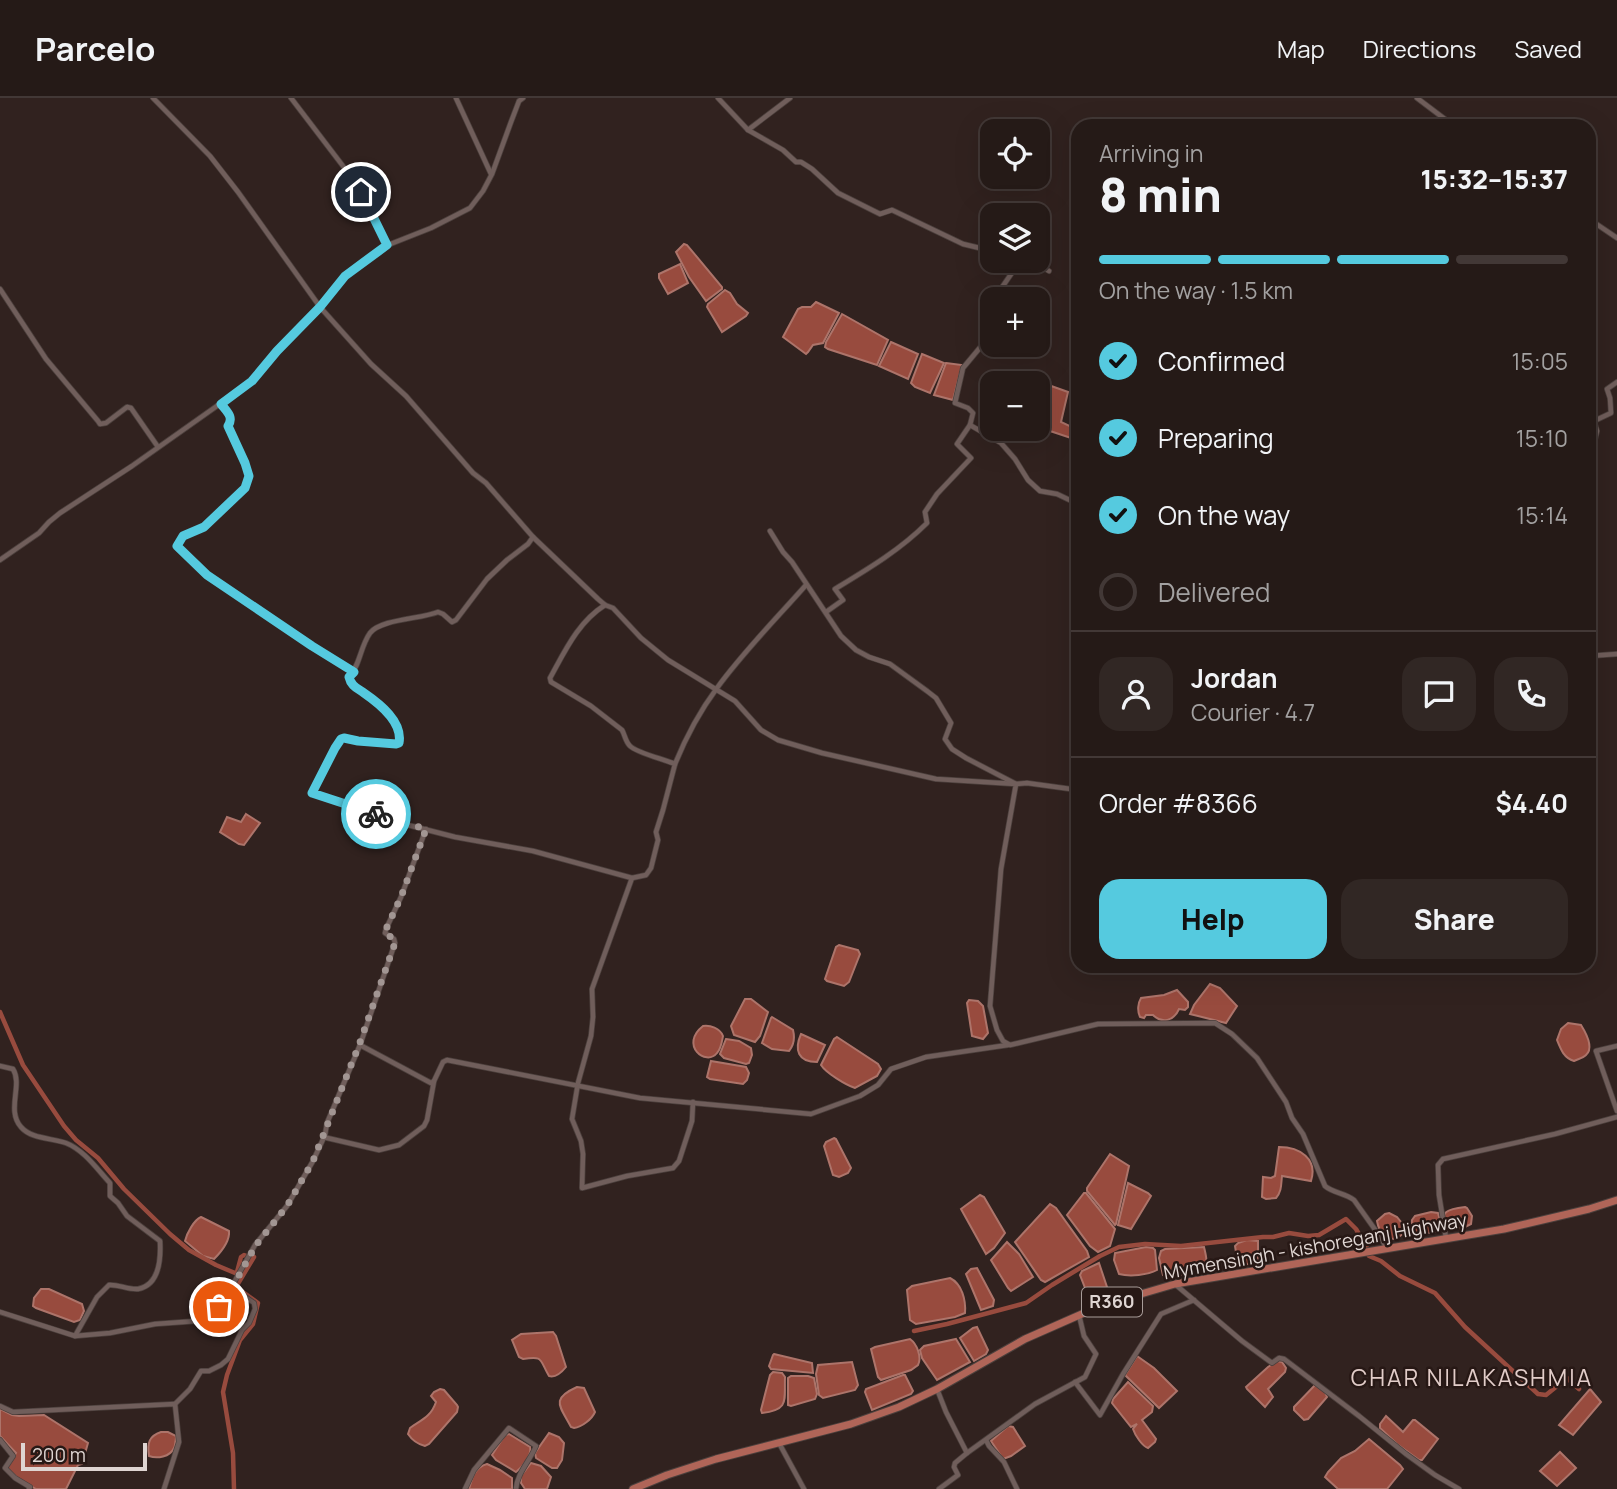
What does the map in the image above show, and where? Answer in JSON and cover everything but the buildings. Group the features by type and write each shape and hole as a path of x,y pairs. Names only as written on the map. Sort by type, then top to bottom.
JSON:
{"main road":[{"name":"Mymensingh - kishoreganj Highway","path":"633,1489 703,1463 872,1417 907,1404 1025,1339 1100,1306 1175,1284 1539,1222 1617,1200"}],"street":[{"path":"153,98 210,156 320,307 371,364 406,396 533,537 668,660 735,701 761,730 778,740 936,779 1027,783 1071,789"},
{"path":"291,98 361,192 387,245"},
{"path":"456,98 492,174"},
{"path":"0,560 38,533 60,513 252,381 345,276 387,245 431,228 470,208 492,174 519,101 523,98"},
{"path":"718,98 748,130 783,150 796,162 802,162 812,169 838,194 880,214 892,210 963,244 980,248"},
{"path":"748,130 790,98"},
{"path":"1417,98 1445,119"},
{"path":"1596,224 1617,238"},
{"path":"1,292 46,359 100,424 106,423 127,407 131,408 158,447"},
{"path":"826,612 843,600 835,589 889,555 928,523 925,512 937,494 971,458 957,444 970,425 973,413 955,403 963,368 980,348"},
{"path":"1596,420 1611,413 1607,389 1617,382"},
{"path":"221,404 231,417 232,421 228,426 249,476 245,488 204,527 183,536 177,546 207,575 354,672"},
{"path":"970,425 1001,443 1028,480 1040,491 1057,494 1071,501"},
{"path":"769,531 841,636 856,650 890,664 936,698 950,723 945,739 953,749 1016,784"},
{"path":"533,537 487,579 456,620 451,621 438,612 377,627 371,632 349,681 389,714 400,737 399,743 341,739 312,793 400,823 632,877 646,875 651,868 656,832 675,764 688,733 733,667 806,585"},
{"path":"605,605 592,614 575,634 550,678 551,682 591,706 622,730 631,747 675,764"},
{"path":"1596,656 1617,654"},
{"path":"1010,1045 1003,1041 996,1030 990,1006 1001,869 1016,784"},
{"path":"0,1312 75,1336 110,1333 155,1324 197,1321 214,1312 223,1302 256,1245 287,1206 323,1138 395,943 394,939 385,933 386,929 426,829"},
{"path":"632,877 592,989 591,1036 572,1119 583,1154 582,1188 626,1176 673,1168 679,1161 686,1141 692,1121 693,1102"},
{"path":"323,1138 379,1150 399,1145 424,1126 434,1081 443,1062 447,1060 640,1098 811,1114 859,1096 878,1085 891,1069 926,1056 1010,1045 1098,1024 1215,1023 1242,1042 1257,1058 1303,1134 1325,1186 1355,1202 1387,1249"},
{"path":"359,1045 431,1083 434,1081"},
{"path":"1617,1046 1596,1051 1615,1096 1617,1111"},
{"path":"0,1066 13,1069 17,1077 14,1110 22,1129 30,1134 67,1143 77,1149 110,1183 110,1196 123,1212 160,1241 161,1259 156,1277 146,1286 137,1289 109,1285 97,1297 75,1336"},
{"path":"1446,1239 1439,1195 1438,1165 1443,1159 1555,1134 1617,1116"},
{"path":"1175,1284 1272,1363 1279,1358 1284,1359 1406,1454 1460,1489"},
{"path":"0,1406 13,1412 175,1404 190,1389 201,1371 221,1366 228,1359 242,1330 249,1323 255,1309 254,1303 232,1288"},
{"path":"1075,1382 1100,1415 1161,1314 1194,1300"},
{"path":"939,1489 958,1475 954,1468 955,1463 967,1453 1035,1404 1085,1377 1096,1354 1084,1336 1078,1314"},
{"path":"937,1389 950,1422 967,1453"},
{"path":"164,1489 179,1442 175,1404"},
{"path":"464,1489 474,1471 509,1428 536,1446 518,1478 516,1489"},
{"path":"0,1440 13,1457 5,1468 30,1487 29,1489"},
{"path":"986,1440 1004,1462 1017,1489"},
{"path":"779,1443 804,1489"}],"shaded area":[{"path":"684,244 722,287 706,301 676,252"},
{"path":"680,264 688,283 668,294 659,274"},
{"path":"725,290 748,313 722,332 707,307"},
{"path":"816,302 839,313 823,343 813,345 806,354 783,337 798,309 811,307"},
{"path":"842,314 888,340 877,365 825,347"},
{"path":"891,342 918,354 908,379 879,366"},
{"path":"922,354 944,363 930,393 911,383"},
{"path":"946,363 962,365 953,400 934,395"},
{"path":"1050,386 1068,392 1061,422 1071,427 1071,438 1050,431"},
{"path":"246,814 260,823 244,845 220,832 227,817 241,822"},
{"path":"839,945 858,950 860,954 849,982 844,986 825,979"},
{"path":"1210,984 1220,988 1237,1006 1226,1023 1190,1014"},
{"path":"1177,990 1188,1002 1185,1010 1179,1009 1168,1020 1160,1020 1153,1015 1140,1017 1138,1007 1141,998"},
{"path":"745,999 751,999 768,1012 760,1036 755,1042 734,1035 731,1026"},
{"path":"969,1000 978,1001 983,1006 988,1033 983,1039 972,1036 967,1003"},
{"path":"772,1017 793,1030 794,1041 789,1051 772,1049 762,1043"},
{"path":"1568,1023 1581,1025 1589,1045 1586,1055 1574,1061 1565,1056 1557,1040 1561,1029"},
{"path":"703,1026 720,1031 723,1036 717,1053 712,1057 701,1056 694,1047 696,1033"},
{"path":"801,1034 825,1045 817,1062 806,1060 799,1054"},
{"path":"837,1037 878,1064 881,1069 877,1076 855,1088 824,1068 821,1065"},
{"path":"726,1039 739,1041 751,1048 749,1063 724,1058 720,1054"},
{"path":"711,1061 746,1067 749,1073 747,1080 743,1084 710,1079 707,1077"},
{"path":"834,1138 851,1168 848,1173 839,1177 833,1175 824,1146"},
{"path":"1279,1147 1294,1149 1306,1156 1312,1166 1311,1181 1282,1176 1276,1198 1266,1199 1262,1197 1263,1177 1275,1176"},
{"path":"1110,1154 1129,1166 1115,1225 1087,1191"},
{"path":"1128,1183 1151,1196 1131,1229 1118,1225"},
{"path":"1084,1193 1115,1229 1110,1246 1098,1252 1090,1246 1067,1215"},
{"path":"980,1195 984,1197 1005,1233 986,1254 961,1209"},
{"path":"1050,1204 1056,1208 1089,1257 1045,1282 1015,1242"},
{"path":"1465,1207 1472,1216 1471,1224 1463,1228 1448,1229 1444,1218 1446,1212"},
{"path":"1389,1213 1397,1217 1405,1227 1404,1233 1396,1239 1386,1236 1378,1225 1377,1221"},
{"path":"1438,1213 1442,1228 1440,1231 1416,1235 1411,1231 1415,1216"},
{"path":"201,1217 229,1231 227,1242 214,1259 203,1256 185,1241 191,1227"},
{"path":"1247,1240 1258,1241 1258,1260 1256,1263 1240,1265 1235,1246"},
{"path":"1007,1242 1019,1254 1033,1277 1011,1291 991,1260"},
{"path":"1146,1247 1155,1250 1157,1270 1139,1275 1119,1274 1114,1260 1115,1253"},
{"path":"1204,1247 1206,1262 1202,1270 1168,1278 1163,1275 1159,1258 1161,1251"},
{"path":"1099,1263 1108,1290 1092,1298 1087,1293 1080,1275 1082,1271"},
{"path":"977,1268 994,1300 993,1306 981,1310 966,1274"},
{"path":"950,1278 958,1284 962,1293 965,1313 916,1324 910,1320 907,1290 912,1286"},
{"path":"41,1289 49,1289 82,1304 84,1311 80,1320 74,1322 33,1306 34,1298"},
{"path":"977,1327 988,1350 974,1361 960,1338"},
{"path":"553,1332 566,1367 559,1374 549,1376 538,1359 519,1357 512,1340 521,1334"},
{"path":"910,1339 918,1351 918,1365 881,1380 871,1349"},
{"path":"956,1339 970,1362 937,1380 922,1358 920,1350 924,1346"},
{"path":"774,1354 812,1363 813,1373 771,1369 769,1366"},
{"path":"1137,1356 1154,1368 1177,1391 1159,1408 1125,1375"},
{"path":"1277,1361 1282,1362 1286,1368 1285,1372 1268,1389 1273,1397 1265,1407 1246,1387"},
{"path":"852,1362 858,1385 855,1390 823,1398 819,1395 816,1374 818,1365"},
{"path":"773,1372 782,1373 785,1377 784,1402 771,1412 762,1413 770,1375"},
{"path":"903,1375 913,1391 911,1394 872,1410 866,1389"},
{"path":"788,1378 814,1378 817,1394 815,1399 788,1405"},
{"path":"1128,1382 1153,1406 1152,1412 1142,1420 1156,1439 1148,1448 1141,1443 1133,1429 1137,1424 1131,1427 1112,1403"},
{"path":"1315,1385 1325,1392 1327,1397 1308,1419 1304,1420 1294,1407"},
{"path":"577,1387 584,1388 595,1412 586,1422 574,1428 561,1408 560,1399"},
{"path":"440,1389 457,1405 457,1412 425,1446 415,1442 408,1434 410,1428 431,1411 436,1402 431,1396"},
{"path":"1590,1389 1601,1402 1573,1435 1559,1425"},
{"path":"0,1409 19,1416 44,1415 88,1443 82,1464 78,1465 66,1489 36,1489 7,1468 16,1453 0,1436"},
{"path":"1386,1416 1403,1432 1415,1420 1438,1439 1422,1460 1419,1460 1380,1428"},
{"path":"1008,1426 1013,1427 1025,1446 1003,1459 991,1441"},
{"path":"161,1432 176,1436 172,1451 163,1456 149,1456 150,1441"},
{"path":"549,1433 559,1437 564,1443 562,1460 557,1468 552,1468 536,1458 535,1453"},
{"path":"509,1434 530,1447 530,1454 516,1472 492,1455 505,1435"},
{"path":"1369,1439 1403,1469 1387,1489 1338,1489 1325,1477 1328,1472 1341,1458"},
{"path":"1560,1452 1576,1468 1557,1486 1540,1471"},
{"path":"531,1463 541,1466 551,1477 547,1489 525,1489 521,1483 521,1476"},
{"path":"487,1464 512,1478 512,1489 469,1489 477,1470"}],"waterway":[{"path":"0,1012 23,1065 64,1126 170,1234 189,1250 235,1273 241,1257 244,1255 252,1258"},
{"path":"914,1331 1026,1303 1119,1247 1145,1244 1181,1246 1289,1233 1319,1235 1346,1219 1356,1229 1367,1248"},
{"path":"1369,1256 1381,1261 1400,1276 1435,1293 1465,1327 1538,1394 1546,1395 1567,1378 1579,1389"},
{"path":"234,1489 233,1453 223,1392 240,1340 253,1324 258,1303 236,1287 254,1257"}],"way so far":[{"path":"219,1307 249,1255 268,1228 284,1212 313,1161 359,1045 395,943 394,939 385,933 386,929 426,829 376,814"}],"district":[{"name":"CHAR NILAKASHMIA","path":"1472,1378"}],"route":[{"path":"361,192 387,245 345,276 252,381 221,404 231,417 232,421 228,426 249,476 245,488 204,527 183,536 177,546 207,575 354,672 349,677 352,685 389,714 400,737 399,743 341,739 312,793 376,814"}]}
